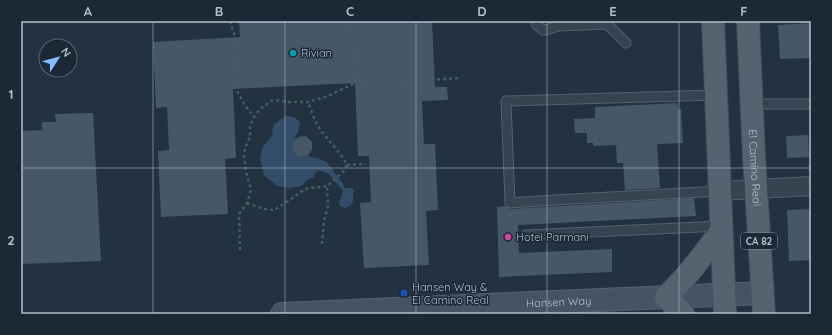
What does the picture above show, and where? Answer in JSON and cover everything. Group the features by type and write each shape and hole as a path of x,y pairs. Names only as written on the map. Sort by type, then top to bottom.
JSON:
{"main road":[{"path":"713,21 725,304"},
{"name":"El Camino Real","path":"748,21 751,104 764,314"},
{"path":"683,314 666,297 677,287 699,261 721,228"}],"street":[{"path":"720,191 811,186"},
{"name":"Hansen Way","path":"282,314 544,308 666,297 725,304 762,293"}],"lane":[{"path":"536,21 536,24 543,30 558,26"},
{"path":"547,21 549,24 558,26 607,24 626,43"},
{"path":"716,94 506,101 510,203 720,191"},
{"path":"751,104 811,104"},
{"path":"526,235 721,228"}],"path":[{"path":"230,21 238,46 240,74 236,81 238,93 254,117"},
{"path":"352,21 356,83"},
{"path":"240,250 239,214 246,203 251,190 246,172 244,157 245,148 250,137 250,126 260,109 271,101 275,100 308,102 328,96 356,83 380,76 389,81 399,83 461,78"},
{"path":"246,203 263,209 274,210 305,189 327,186 344,172 347,165 344,158 317,125 308,102"},
{"path":"347,165 366,164"},
{"path":"322,244 324,221 328,206 327,186"}],"water":[{"path":"285,116 294,117 299,121 298,132 295,137 299,146 308,156 322,160 329,164 334,171 331,175 319,170 315,173 314,177 308,179 301,186 290,188 277,186 264,175 260,158 263,146 273,135 272,130 274,125"},
{"path":"342,184 345,188 352,188 354,191 351,205 345,208 340,206 339,203 343,191 340,186"}],"building":[{"path":"432,21 435,87 447,87 448,100 422,101 424,144 435,144 438,210 426,211 429,265 364,268 360,203 371,202 369,156 358,156 355,83 233,89 236,158 225,159 228,214 161,217 158,151 169,150 167,107 156,108 153,42 240,37 239,22"},
{"path":"811,23 811,58 780,59 778,25"},
{"path":"677,103 678,109 681,109 683,143 657,144 660,188 625,190 623,163 617,163 616,145 593,146 593,143 587,143 587,133 575,133 574,119 595,118 595,107"},
{"path":"93,113 101,261 21,264 21,131 42,130 42,122 56,122 55,114"},
{"path":"808,135 809,157 787,158 786,136"},
{"path":"306,136 312,142 312,150 308,155 299,157 293,151 293,143 298,137"},
{"name":"Hotel Parmani","path":"694,198 696,216 518,225 519,253 612,249 612,272 499,277 497,207 505,206 510,209"},
{"path":"811,209 811,260 789,261 787,210"}],"waterway":[{"path":"332,174 341,185"}],"place":[{"name":"Rivian","path":"293,53"},
{"name":"Hotel Parmani","path":"508,237"},
{"name":"Hansen Way & El Camino Real","path":"404,293"}]}
